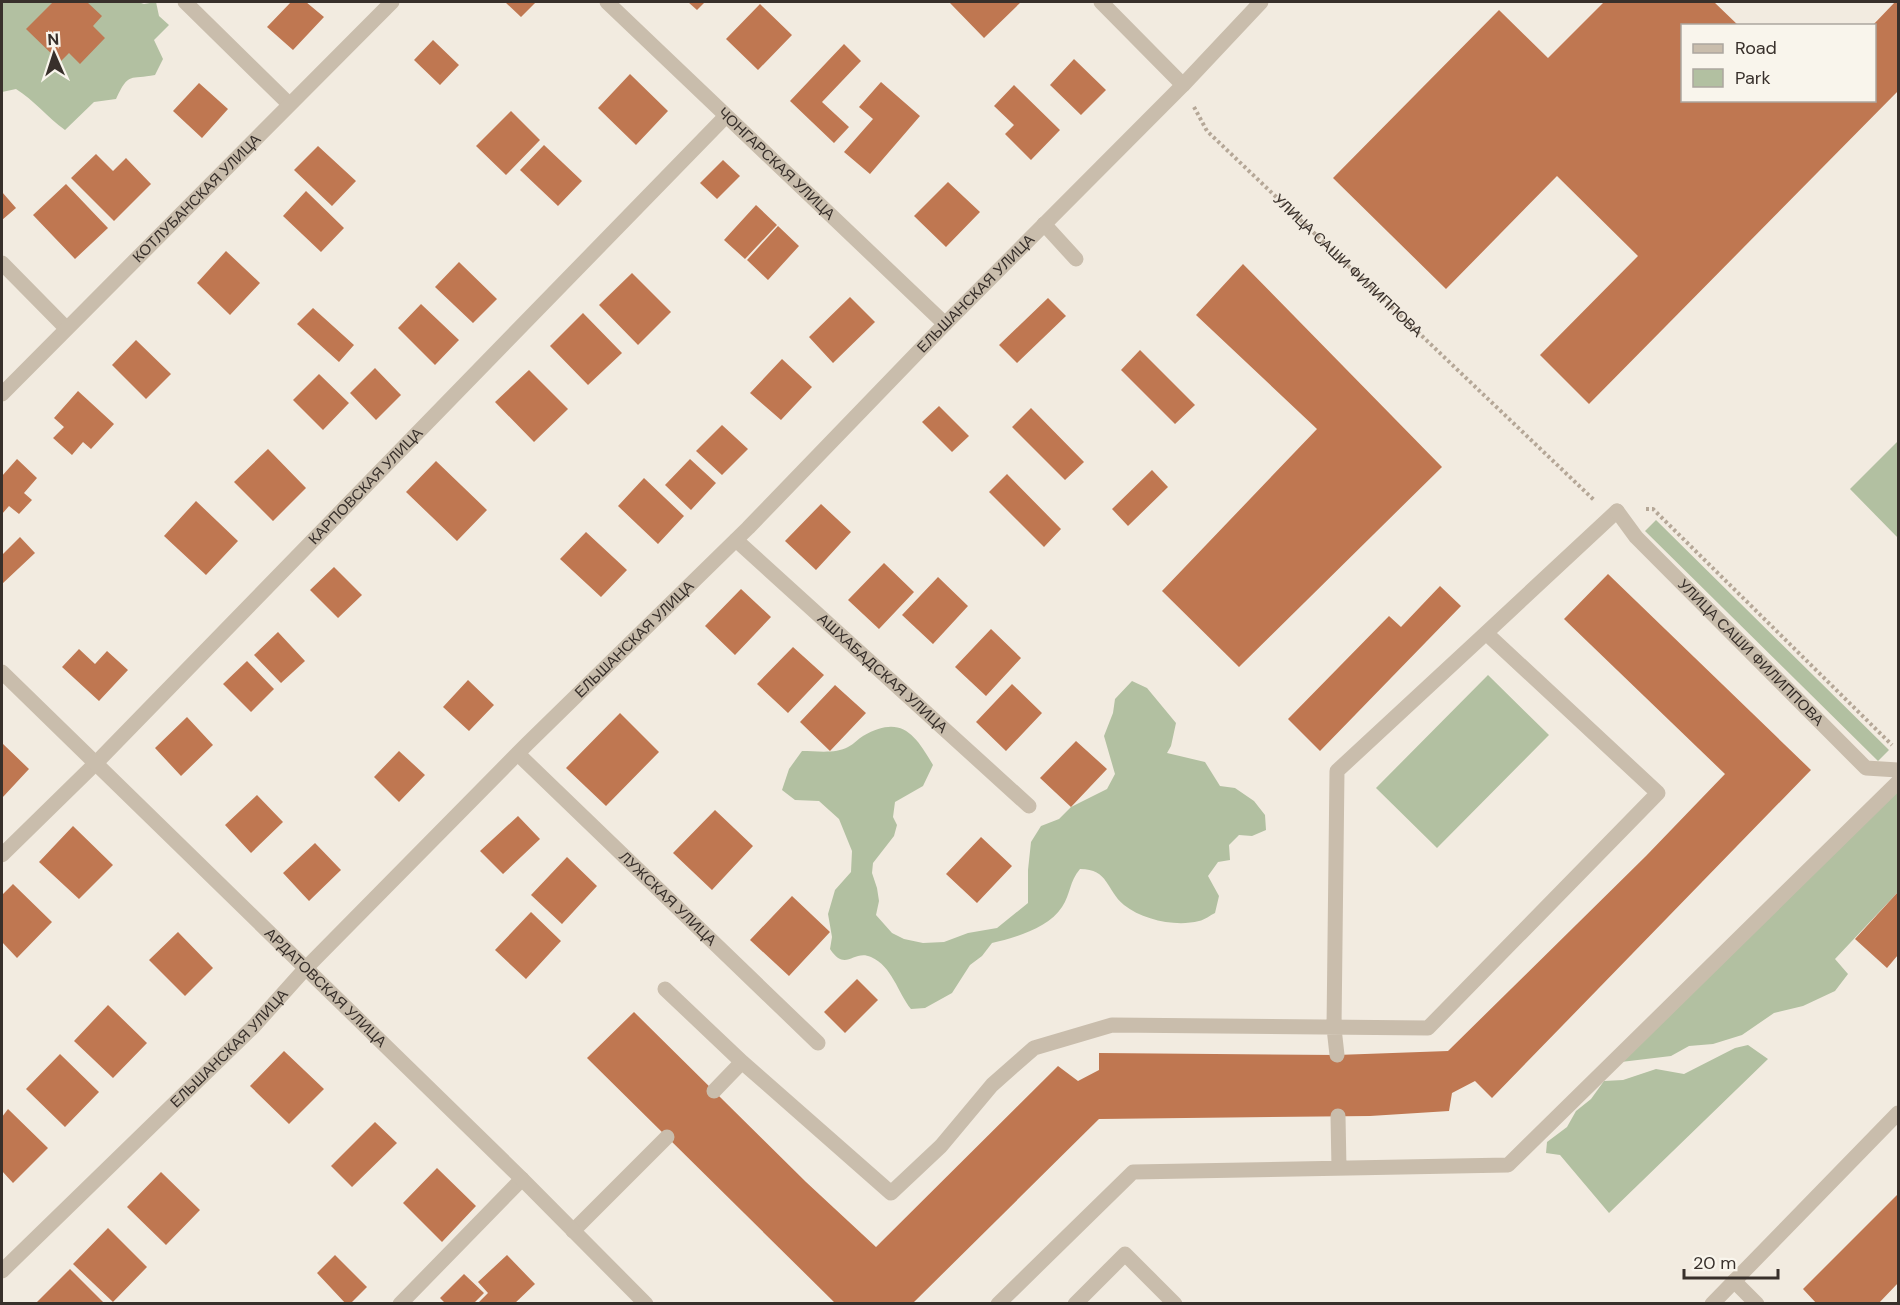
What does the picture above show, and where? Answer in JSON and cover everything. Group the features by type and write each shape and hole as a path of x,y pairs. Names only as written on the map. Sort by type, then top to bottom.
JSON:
{"street":[{"path":"184,2 289,104"},
{"name":"КОТЛУБАНСКАЯ УЛИЦА","path":"2,394 392,2"},
{"name":"ЧОНГАРСКАЯ УЛИЦА","path":"607,2 945,324"},
{"path":"1101,2 1183,84"},
{"name":"ЕЛЬШАНСКАЯ УЛИЦА","path":"2,1271 254,1026 304,969 736,540 1261,2"},
{"name":"КАРПОВСКАЯ УЛИЦА","path":"2,855 95,764 726,116"},
{"path":"1044,224 1076,259"},
{"path":"2,263 66,328"},
{"path":"1336,1055 1334,1028 1337,771 1614,514"},
{"name":"УЛИЦА САШИ ФИЛИППОВА","path":"1614,514 1866,768 1899,770"},
{"name":"АШХАБАДСКАЯ УЛИЦА","path":"736,540 1029,806"},
{"path":"665,988 742,1062 891,1192 941,1146 992,1084 1034,1048 1112,1025 1428,1028 1658,794 1486,633"},
{"name":"АРДАТОВСКАЯ УЛИЦА","path":"2,672 304,969 522,1179 646,1304"},
{"name":"ЛУЖСКАЯ УЛИЦА","path":"518,754 818,1043"},
{"path":"998,1304 1133,1172 1508,1165 1899,782"},
{"path":"714,1091 742,1062"},
{"path":"1712,1304 1899,1113"},
{"path":"1338,1116 1339,1168"},
{"path":"573,1231 667,1137"},
{"path":"400,1304 522,1179"},
{"path":"1075,1304 1125,1254 1175,1304"},
{"path":"1734,1281 1757,1304"}],"path":[{"name":"УЛИЦА САШИ ФИЛИППОВА","path":"1183,84 1207,131 1614,514"},
{"path":"1614,514 1653,509 1884,735 1897,751"}],"green space":[{"path":"2,2 138,2 144,4 156,2 159,16 169,25 154,40 163,59 155,75 127,80 116,99 94,102 65,130 16,89 2,92"},
{"path":"1898,441 1898,538 1850,489"},
{"path":"1656,520 1889,750 1878,761 1645,531"},
{"path":"1488,675 1549,735 1437,848 1376,788"},
{"path":"1132,681 1147,688 1176,723 1171,746 1167,753 1205,762 1220,786 1235,788 1254,801 1265,815 1266,830 1252,836 1239,835 1229,845 1230,860 1218,862 1208,876 1219,896 1215,913 1190,923 1170,923 1140,915 1118,899 1102,876 1080,869 1065,902 1049,921 1030,931 992,943 982,956 970,965 952,993 925,1008 911,1009 889,973 878,961 865,955 845,960 836,956 830,949 832,937 828,914 835,890 851,872 852,851 839,819 819,801 795,800 782,790 789,769 802,751 838,751 850,746 863,736 887,727 897,727 906,731 920,744 933,765 923,786 895,802 893,817 897,825 894,836 873,863 872,873 879,901 876,915 892,933 904,939 923,943 944,942 968,933 997,928 1028,903 1031,842 1041,826 1059,819 1071,807 1107,789 1115,774 1104,736 1113,713 1115,699"},
{"path":"1898,791 1898,892 1835,959 1848,974 1835,991 1803,1006 1774,1013 1742,1035 1713,1044 1689,1046 1671,1056 1621,1062"},
{"path":"1748,1045 1768,1059 1609,1213 1560,1155 1546,1153 1547,1142 1567,1127 1576,1111 1591,1099 1604,1081 1623,1080 1656,1069 1684,1074 1735,1048"}],"building":[{"path":"53,2 87,2 102,16 93,26 105,38 80,64 69,53 60,62 26,29"},
{"path":"291,2 306,2 324,17 293,50 267,27"},
{"path":"505,2 536,2 521,17"},
{"path":"688,2 705,2 697,10"},
{"path":"1021,2 984,38 950,3"},
{"path":"1604,2 1714,2 1737,24 1681,24 1681,102 1876,102 1876,24 1874,24 1895,2 1898,2 1898,91 1589,404 1540,355 1638,256 1557,176 1446,289 1333,178 1499,10 1548,58"},
{"path":"760,4 792,35 758,70 726,39"},
{"path":"433,40 459,65 440,85 414,60"},
{"path":"844,44 861,61 822,102 849,127 834,143 790,101"},
{"path":"1074,59 1106,90 1081,115 1050,85"},
{"path":"630,74 668,111 636,145 598,108"},
{"path":"881,82 920,116 870,174 844,152 873,119 859,107"},
{"path":"199,83 228,109 202,138 173,111"},
{"path":"1014,85 1060,130 1031,160 1005,134 1014,125 994,106"},
{"path":"511,111 540,140 506,175 476,146"},
{"path":"544,145 582,181 558,206 520,170"},
{"path":"318,146 356,181 332,206 294,170"},
{"path":"96,154 113,171 126,158 151,184 114,221 71,178"},
{"path":"723,160 740,176 717,199 700,183"},
{"path":"948,182 980,212 946,247 914,216"},
{"path":"66,184 108,228 75,259 33,215"},
{"path":"306,191 344,228 321,252 283,216"},
{"path":"2,192 16,208 2,220"},
{"path":"756,205 777,225 745,259 724,240"},
{"path":"778,226 799,246 768,280 747,260"},
{"path":"226,251 260,283 230,315 197,283"},
{"path":"459,262 497,299 473,323 435,287"},
{"path":"1243,264 1442,467 1239,667 1162,591 1317,429 1196,315"},
{"path":"632,273 671,312 638,345 599,305"},
{"path":"850,297 875,322 833,363 809,337"},
{"path":"1048,298 1066,316 1017,363 999,345"},
{"path":"421,304 459,340 435,365 398,328"},
{"path":"313,308 354,345 339,362 297,324"},
{"path":"583,313 622,353 588,385 550,346"},
{"path":"136,340 171,374 146,399 112,365"},
{"path":"1140,350 1195,405 1175,424 1121,370"},
{"path":"782,359 812,387 781,420 750,393"},
{"path":"375,368 401,395 376,420 350,393"},
{"path":"529,370 568,409 534,442 495,402"},
{"path":"319,374 349,403 323,430 293,400"},
{"path":"78,391 114,424 91,449 83,442 72,455 53,438 64,427 54,418"},
{"path":"939,406 969,436 952,452 922,422"},
{"path":"1031,408 1084,462 1065,480 1012,427"},
{"path":"722,425 748,449 722,475 696,451"},
{"path":"268,449 306,488 273,521 234,482"},
{"path":"17,459 37,478 24,493 32,500 19,514 9,506 2,514 2,476"},
{"path":"690,459 716,483 691,510 665,485"},
{"path":"436,461 487,510 457,541 406,492"},
{"path":"1152,470 1168,487 1128,526 1112,509"},
{"path":"1007,474 1061,529 1044,547 989,492"},
{"path":"644,478 684,516 658,544 618,506"},
{"path":"196,501 238,541 206,575 164,536"},
{"path":"821,504 851,532 816,570 785,541"},
{"path":"586,532 627,570 601,597 560,559"},
{"path":"20,537 35,553 2,584 2,555"},
{"path":"884,563 914,592 879,629 848,600"},
{"path":"334,567 362,595 338,618 310,590"},
{"path":"1608,574 1811,770 1492,1098 1475,1081 1452,1093 1449,1111 1370,1116 1099,1119 912,1304 836,1304 587,1058 634,1012 806,1182 876,1247 1058,1066 1078,1081 1099,1070 1099,1053 1337,1055 1448,1051 1646,856 1725,774 1564,619"},
{"path":"938,577 968,606 933,644 902,615"},
{"path":"1440,586 1461,606 1320,751 1288,719 1389,616 1401,627"},
{"path":"741,589 771,617 735,655 705,626"},
{"path":"991,629 1021,658 986,696 955,667"},
{"path":"278,632 305,661 281,683 254,655"},
{"path":"793,647 824,675 788,713 757,684"},
{"path":"79,649 95,664 107,651 128,670 99,701 62,667"},
{"path":"247,661 274,689 251,712 223,684"},
{"path":"468,680 494,705 469,731 443,707"},
{"path":"1012,684 1042,713 1006,751 976,722"},
{"path":"835,685 866,713 830,751 800,722"},
{"path":"620,713 659,752 606,806 566,768"},
{"path":"187,717 213,745 181,776 155,748"},
{"path":"1076,741 1107,769 1071,807 1040,778"},
{"path":"2,743 29,769 2,798"},
{"path":"399,751 425,775 399,802 374,777"},
{"path":"257,795 283,822 251,853 225,825"},
{"path":"715,810 753,846 712,890 673,853"},
{"path":"518,816 540,839 503,874 480,851"},
{"path":"73,826 113,865 79,899 39,862"},
{"path":"981,837 1012,866 977,903 946,874"},
{"path":"315,843 341,870 309,901 283,873"},
{"path":"567,857 597,886 562,924 531,895"},
{"path":"13,884 52,922 17,958 2,942 2,895"},
{"path":"1898,892 1898,955 1887,968 1855,939"},
{"path":"792,896 830,932 789,976 750,940"},
{"path":"531,912 561,941 526,979 495,950"},
{"path":"178,932 213,968 185,996 149,960"},
{"path":"857,979 878,1000 845,1033 824,1012"},
{"path":"108,1005 147,1043 113,1078 74,1041"},
{"path":"284,1051 324,1089 289,1124 250,1086"},
{"path":"60,1054 99,1092 65,1127 26,1089"},
{"path":"8,1109 48,1148 13,1183 2,1171 2,1117"},
{"path":"375,1122 397,1143 352,1187 331,1166"},
{"path":"437,1168 476,1206 442,1242 403,1203"},
{"path":"161,1172 200,1210 166,1245 127,1207"},
{"path":"1898,1194 1898,1283 1878,1304 1817,1304 1803,1289"},
{"path":"108,1228 147,1267 113,1302 73,1264"},
{"path":"335,1255 367,1287 350,1304 346,1304 317,1273"},
{"path":"507,1255 535,1284 514,1304 477,1304 488,1293 478,1282"},
{"path":"70,1269 105,1304 35,1304"},
{"path":"464,1274 484,1293 473,1304 446,1304 440,1298"}]}
